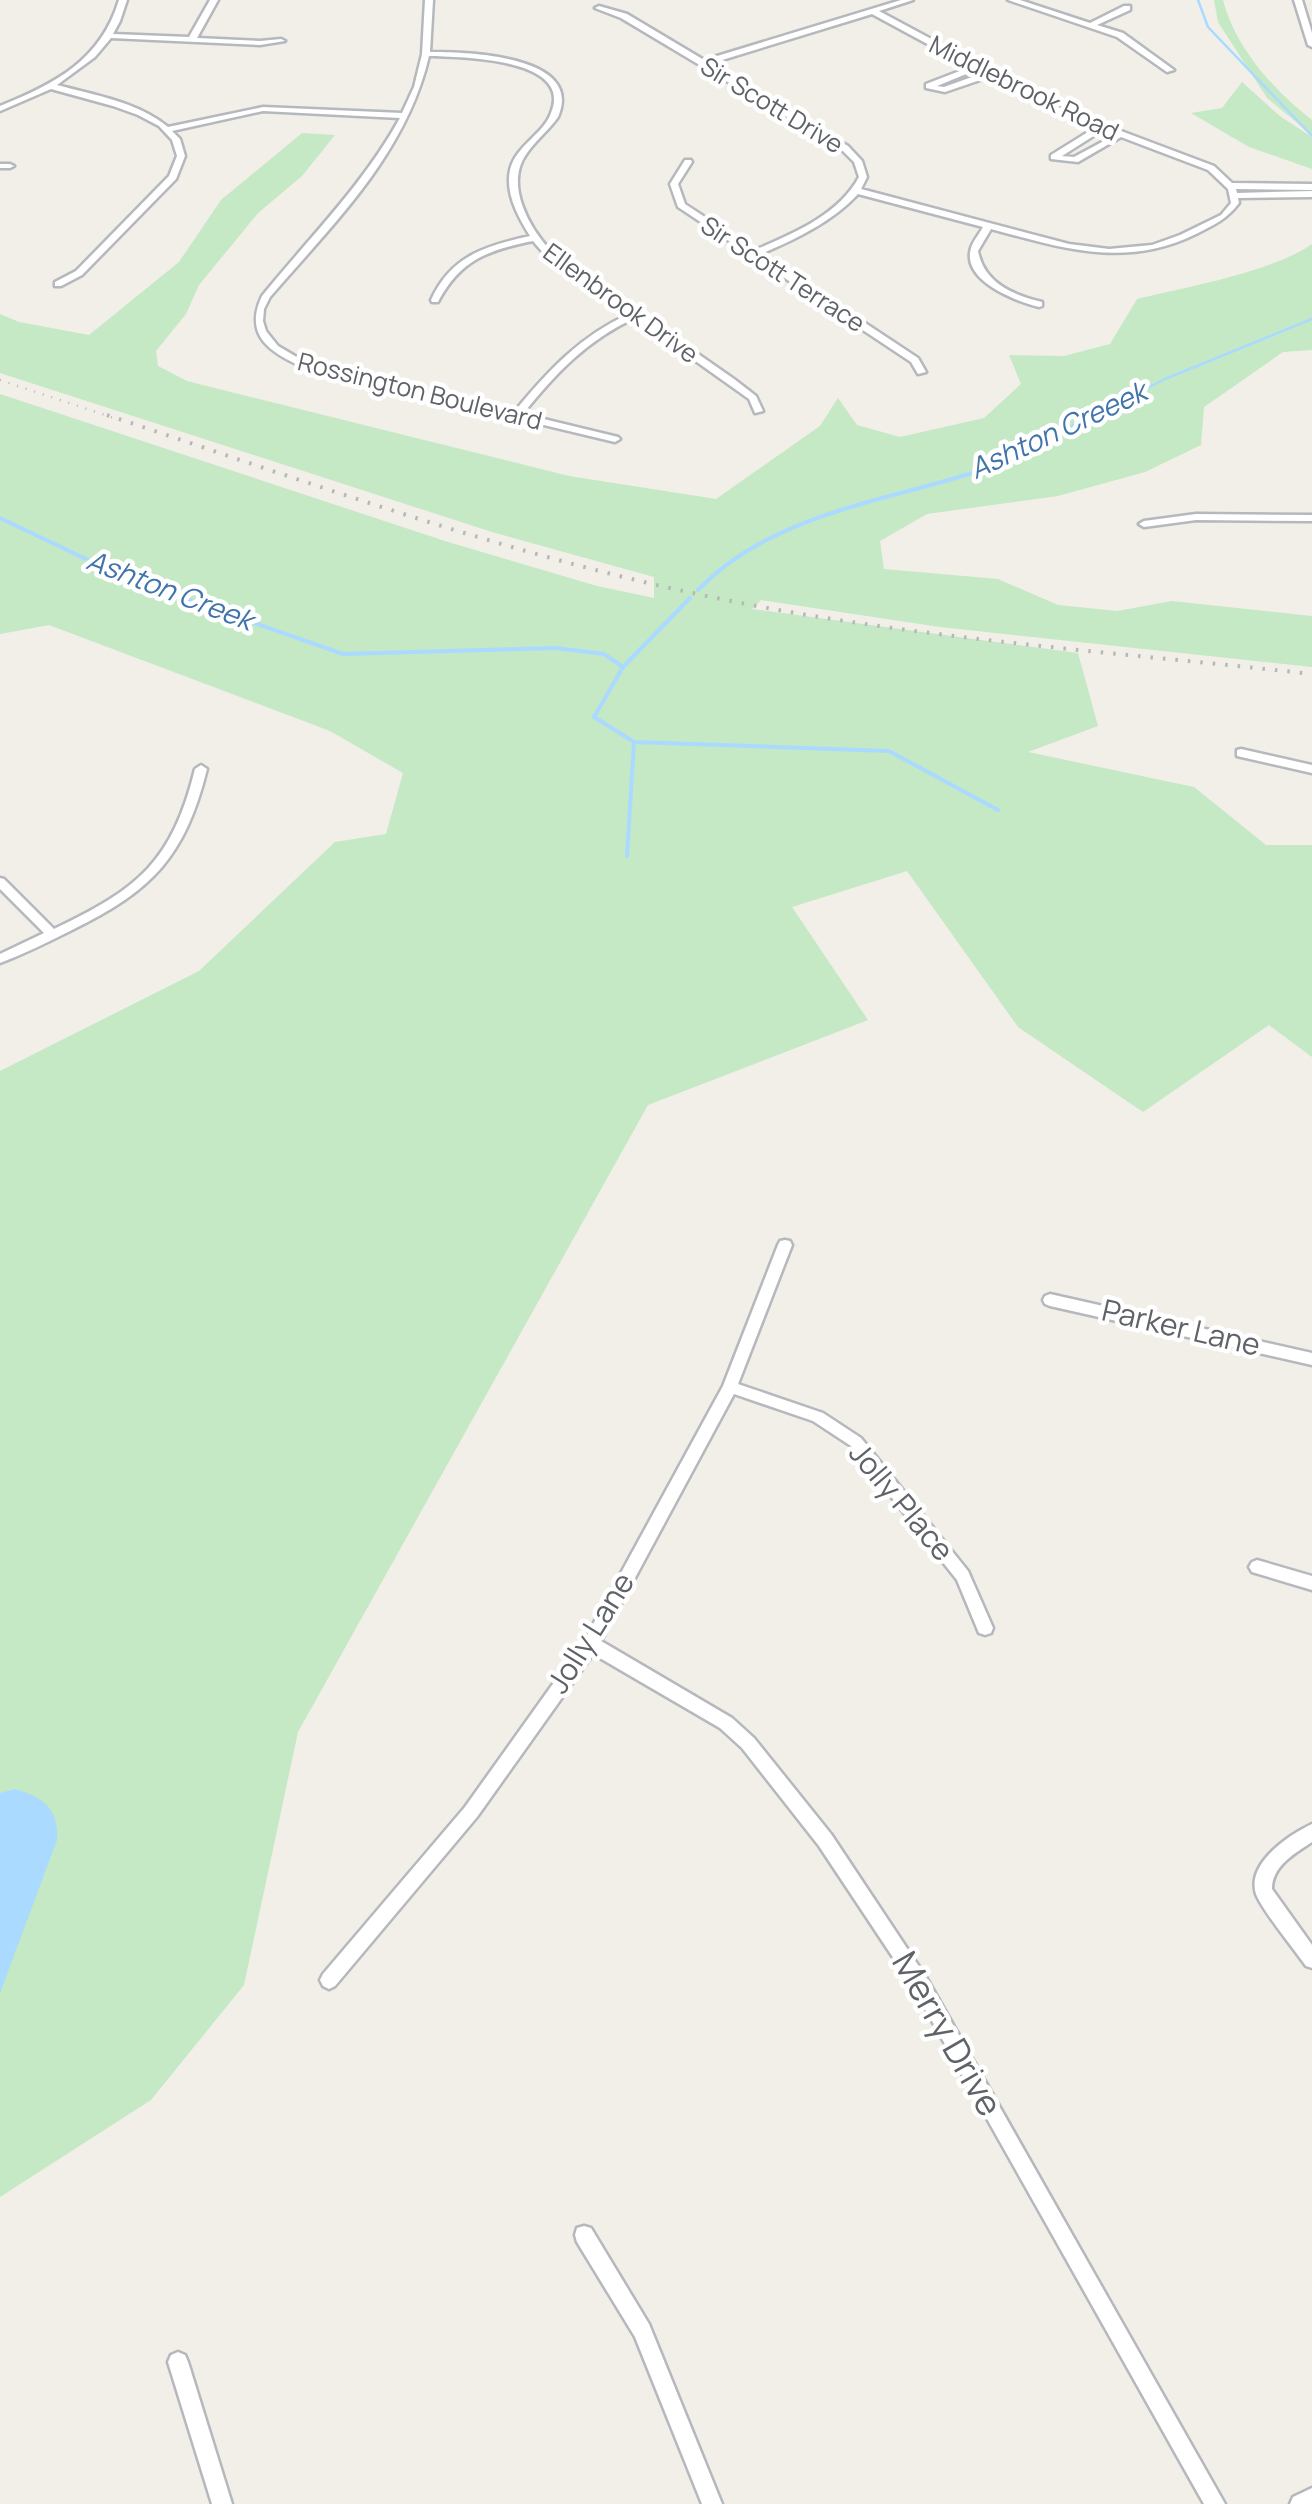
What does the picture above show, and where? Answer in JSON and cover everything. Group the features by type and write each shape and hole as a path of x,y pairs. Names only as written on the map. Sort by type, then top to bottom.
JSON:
{"street":[{"path":"0,109 50,86 84,62 109,36 123,0"},
{"path":"192,39 214,0"},
{"name":"Rossington Boulevard","path":"429,0 426,54 405,116 367,174 266,296 258,316 260,333 282,354 308,366 615,439"},
{"path":"703,63 909,0"},
{"path":"1012,0 1130,40 1170,70"},
{"path":"1298,0 1312,45"},
{"name":"Sir Scott Drive","path":"599,8 622,15 845,148 862,170 857,192 809,226 753,254"},
{"path":"1089,26 1127,8"},
{"name":"Middlebrook Road","path":"873,11 1100,128 1201,164 1233,191"},
{"path":"109,36 260,44 281,41"},
{"name":"Ellenbrook Drive","path":"426,54 507,60 545,77 558,94 557,111 514,167 514,182 533,238 549,254 753,398 758,411"},
{"path":"976,67 929,86 945,90 990,74"},
{"path":"50,86 138,113 169,128 182,149 180,167 173,176 79,272 58,284"},
{"path":"169,128 263,109 405,116"},
{"path":"1100,128 1054,157 1075,160 1118,136"},
{"name":"Sir Scott Terrace","path":"688,162 676,176 676,198 694,216 914,360 922,372"},
{"path":"857,192 1076,249 1138,250 1183,237 1224,217 1233,208 1233,191 1312,190"},
{"path":"988,226 974,250 977,266 1000,289 1040,304"},
{"path":"435,300 446,278 466,261 495,247 533,238"},
{"path":"516,416 575,347 602,328 635,314"},
{"path":"1144,524 1196,517 1312,518"},
{"path":"1241,753 1312,769"},
{"path":"0,959 118,898 161,864 190,814 201,769"},
{"path":"0,882 52,934"},
{"name":"Jolly Lane","path":"329,1980 471,1812 591,1644 730,1388 785,1244"},
{"name":"Parker Lane","path":"1050,1300 1312,1360"},
{"name":"Jolly Place","path":"730,1388 818,1417 856,1442 962,1576 985,1628"},
{"path":"1257,1567 1312,1583"},
{"name":"Merry Drive","path":"591,1644 726,1723 748,1743 825,1840 920,1983 1214,2504"},
{"path":"1312,1832 1268,1867 1262,1882 1312,1960"},
{"path":"584,2235 642,2331 712,2504"},
{"path":"178,2362 222,2504"},
{"path":"1300,2504 1312,2498"}],"green space":[{"path":"1214,0 1223,0 1237,34 1258,67 1312,120 1312,135 1267,98 1218,22"},
{"path":"1242,82 1281,117 1312,137 1312,169 1249,147 1191,113 1222,108"},
{"path":"302,133 335,135 302,176 258,213 199,285 186,314 156,351 158,366 187,381 569,476 716,499 820,426 838,398 857,425 900,437 984,418 1021,384 1009,355 1064,356 1110,344 1137,299 1252,271 1312,244 1312,350 1283,352 1204,407 1201,445 1145,472 1058,496 927,514 880,541 884,569 998,579 1058,605 1117,611 1172,601 1312,616 1312,667 940,627 761,600 752,609 1078,653 1098,726 1028,752 1194,787 1266,845 1312,845 1312,1057 1269,1025 1143,1112 1018,1027 907,871 792,907 868,1020 648,1105 298,1732 244,1985 151,2100 0,2197 0,1071 199,971 335,842 386,834 403,773 330,731 49,625 0,634 0,394 448,542 597,586 654,598 654,577 492,532 0,373 0,314 19,322 89,335 179,262 221,200"}],"water":[{"path":"15,1789 41,1800 52,1812 57,1840 0,1993 0,1793"}],"waterway":[{"path":"1198,0 1208,27 1312,136"},
{"name":"Ashton Creeek","path":"1089,418 1165,379 1312,319"},
{"name":"Ashton Creeek","path":"698,590 728,563 798,525 991,467 1094,415"},
{"name":"Ashton Creek","path":"0,518 126,578 343,654 556,648 604,654 623,667"},
{"name":"Ashton Creeek","path":"623,667 690,598"},
{"path":"623,667 594,717 634,742"},
{"path":"627,856 634,742"},
{"path":"634,742 889,751 998,810"}],"railway":[{"path":"0,380 114,418"},
{"path":"107,415 468,534 688,592 920,632 1312,674"}]}
